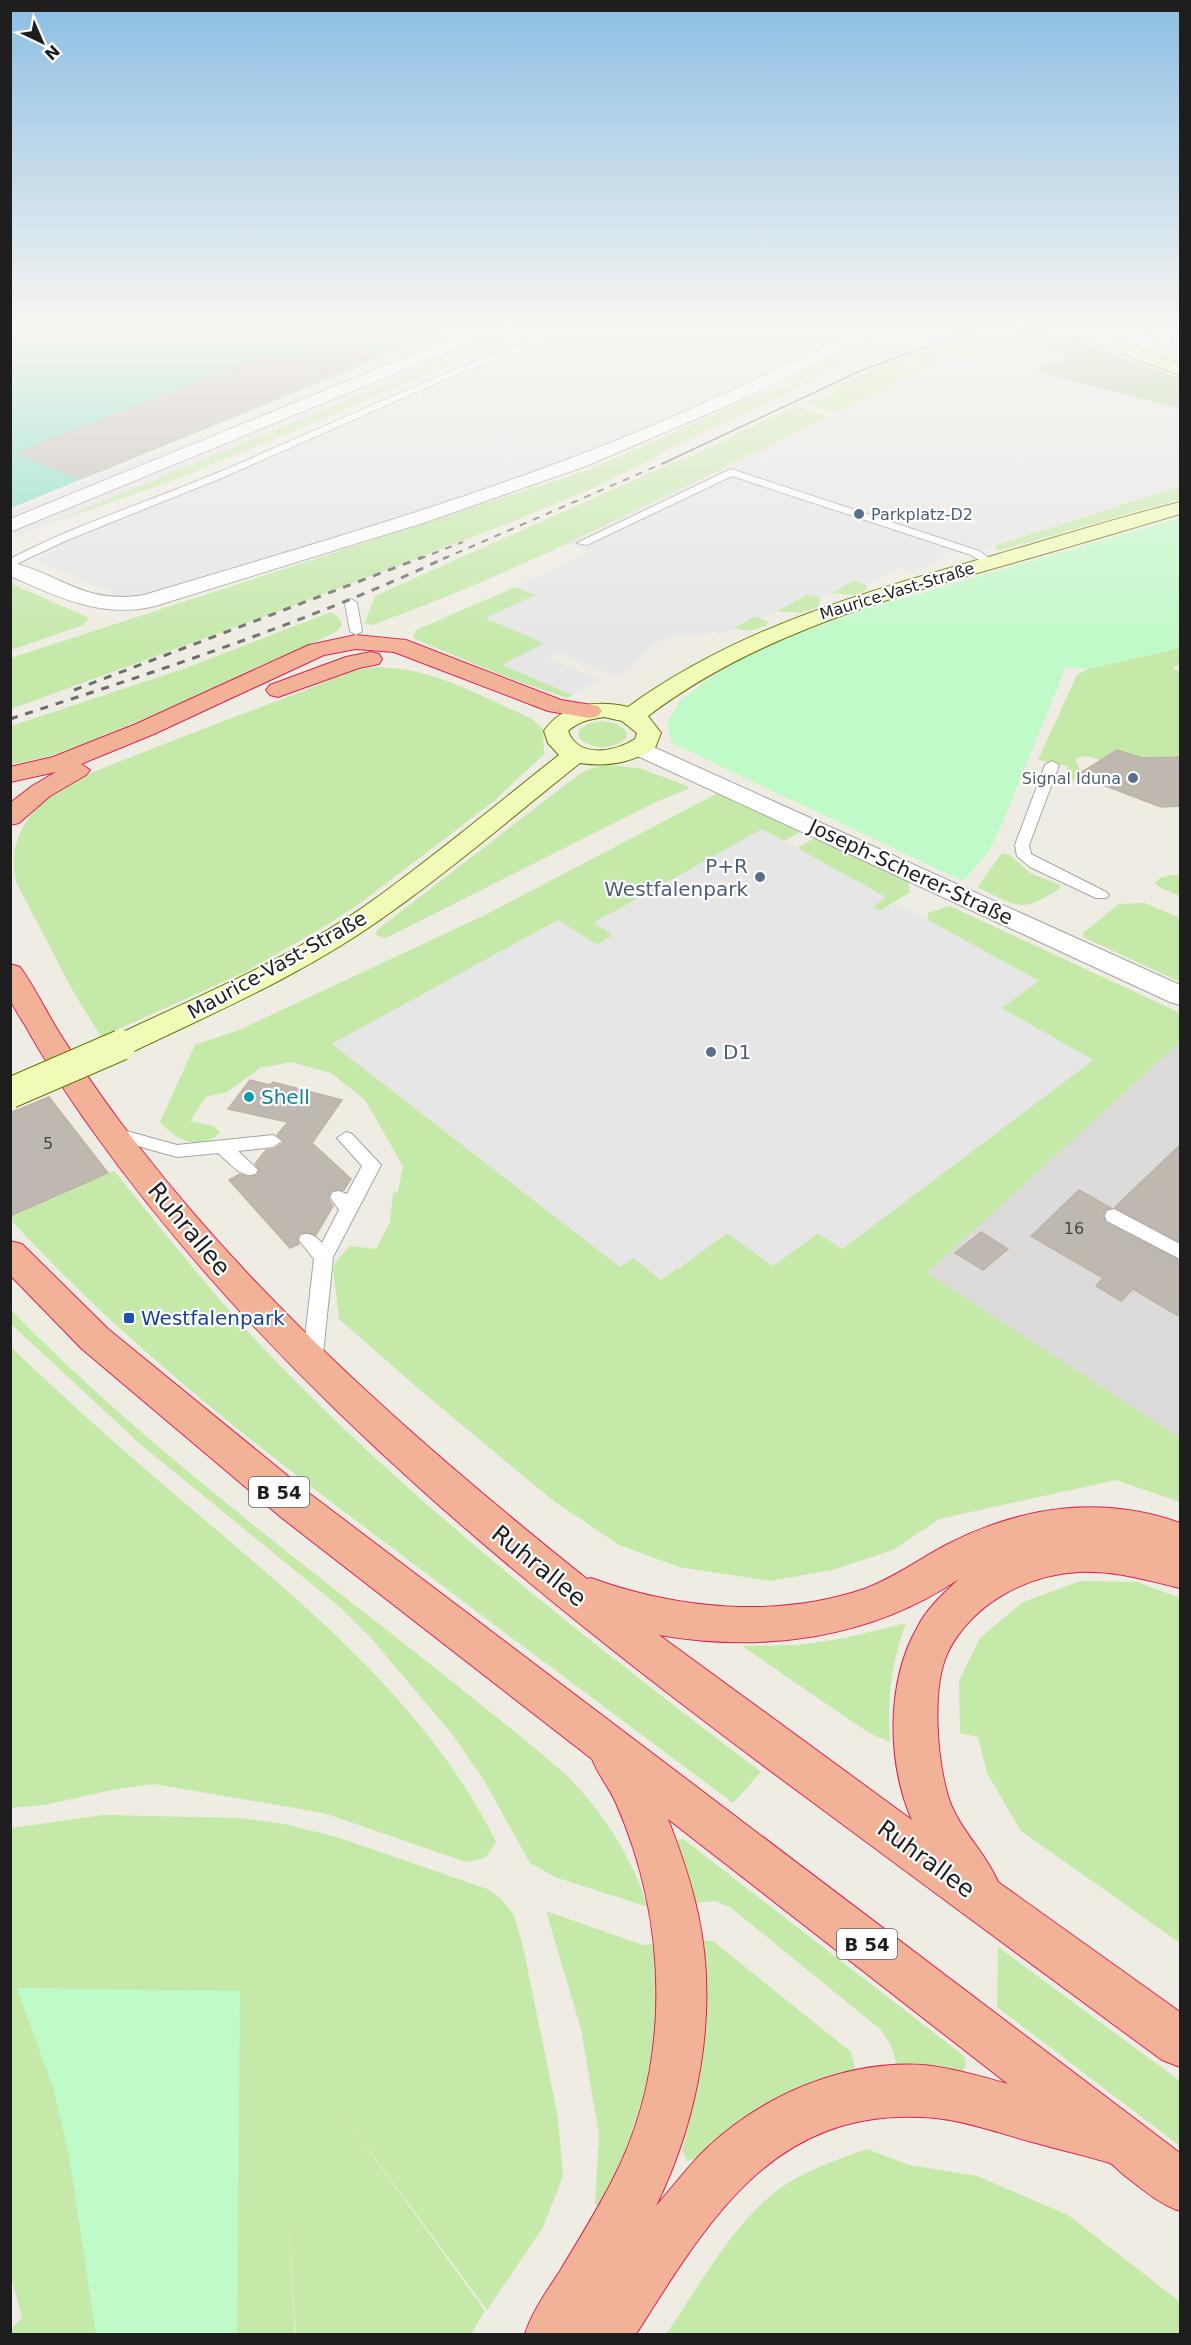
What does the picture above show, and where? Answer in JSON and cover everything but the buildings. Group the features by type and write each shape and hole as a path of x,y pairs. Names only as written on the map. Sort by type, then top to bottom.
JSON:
{"highway":[{"path":"10,775 62,763 165,720 317,650 356,642 398,645 556,706 590,711"},
{"path":"10,817 41,791 67,774 148,739 354,662 399,657 433,666 541,714 552,722 556,731"},
{"name":"Ruhrallee","path":"10,973 57,1052 111,1133 195,1241 312,1364 463,1503 680,1678 1180,2042"},
{"name":"B 54","path":"10,1253 95,1339 296,1506 1180,2185"},
{"path":"556,1580 594,1598 667,1619 762,1623 808,1620 856,1610 914,1586 964,1555 1009,1535 1052,1523 1098,1521 1140,1528 1180,1540"},
{"path":"1011,1921 973,1881 948,1846 931,1812 918,1759 916,1719 919,1681 931,1641 958,1606 988,1582 1036,1561 1078,1553 1122,1555 1162,1563 1180,1570"},
{"path":"553,2334 615,2229 653,2155 675,2075 681,2004 678,1924 661,1863 624,1775 599,1739"},
{"path":"604,2334 675,2225 726,2166 785,2121 836,2100 878,2091 923,2091 964,2097 1092,2132 1135,2150"}],"main road":[{"name":"Maurice-Vast-Straße","path":"632,716 689,675 776,631 857,602 1180,508"},
{"path":"590,711 614,711 632,716 641,721 649,733 646,743 627,754 606,758 576,754 563,747 558,740 556,731 565,720 590,711"},
{"name":"Maurice-Vast-Straße","path":"10,1093 121,1045 236,990 326,942 381,907 576,754"}],"street":[{"path":"10,526 231,435"},
{"path":"10,566 93,603 120,606 147,601 384,529 578,462 642,435"},
{"name":"Joseph-Scherer-Straße","path":"640,748 1180,996"}],"lane":[{"path":"10,566 71,533 207,481 313,435"},
{"path":"583,543 731,472 975,553 991,563"},
{"path":"351,603 356,632"},
{"path":"1052,765 1021,850 1024,856 1035,864 1101,895"},
{"path":"111,1133 177,1151 273,1141"},
{"path":"312,1364 324,1257 343,1203 372,1165 346,1138"},
{"path":"223,1147 249,1170"},
{"path":"1114,1216 1180,1252"},
{"path":"308,1240 324,1257"}],"shaded area":[{"path":"218,435 262,435 19,536 11,533 10,512 177,444 189,448"},
{"path":"323,435 627,435 591,451 392,519 144,595 123,598 36,560 68,539 213,483"},
{"name":"Parkplatz-D2","path":"791,435 1180,435 1180,485 965,555 953,551 915,572 899,567 866,585 854,580 821,598 808,594 763,619 755,616 721,635 712,631 702,637 693,634 671,637 655,643 632,667 615,676 558,652 547,658 600,680 573,695 502,665 544,643 485,618 536,595 515,587 589,552 568,543"},
{"name":"D1","path":"762,829 886,897 873,907 881,911 896,903 1039,981 1001,1008 1093,1060 842,1249 818,1233 773,1266 727,1233 661,1280 633,1258 620,1267 332,1044 559,920 597,945 613,935 594,923"},
{"path":"1180,1042 1180,1438 926,1273"}],"green space":[{"path":"11,435 190,435 11,508"},
{"path":"258,435 277,438 172,481 37,528"},
{"path":"667,435 697,435 593,488 506,524 274,613 11,709 11,658 588,470"},
{"path":"735,435 792,435 489,579 372,625 364,624 375,596 679,460 682,461"},
{"path":"1180,486 1180,499 1001,550 995,549 997,545"},
{"path":"1180,518 1180,648 1088,669 1066,667 999,831 988,853 963,881 672,743 667,723 679,702 710,678 741,659 805,631 866,609"},
{"path":"854,580 866,585 867,589 856,595 832,593"},
{"path":"10,583 89,619 83,625 11,650"},
{"path":"515,587 537,595 486,618 544,643 503,665 573,695 567,698 503,676 413,638 416,630"},
{"path":"808,594 821,598 818,607 801,613 776,611"},
{"path":"331,612 339,618 342,624 336,632 90,741 43,758 11,764 11,726 186,668"},
{"path":"755,616 768,622 766,626 749,631 733,628"},
{"path":"1180,648 1180,663 1173,669 1180,672 1180,757 1144,759 1118,750 1104,763 1091,757 1084,757 1075,760 1080,769 1085,771 1085,779 1061,782 1068,766 1038,760 1077,675 1088,669"},
{"path":"377,667 418,672 437,678 532,719 543,729 544,754 494,801 359,904 322,928 245,972 101,1037 74,993 16,882 14,856 16,844 33,813 62,788 96,771 353,670"},
{"path":"602,721 617,724 627,732 626,738 615,745 602,747 590,745 579,738 579,730 588,724"},
{"path":"604,765 639,768 687,786 688,789 658,801 386,938 376,935 377,930 582,772"},
{"path":"718,793 804,830 784,841 762,830 595,922 613,936 597,945 558,920 332,1044 620,1267 632,1258 678,1269 727,1233 773,1266 818,1233 842,1249 1093,1060 1001,1008 1039,981 928,920 928,913 950,906 1180,1013 1180,1042 927,1273 1180,1438 1180,1502 1116,1480 939,1519 893,1550 832,1570 770,1581 679,1567 619,1545 551,1499 339,1319 333,1269 336,1261 350,1246 376,1249 390,1222 393,1193 398,1192 403,1166 365,1100 331,1073 291,1062 260,1068 227,1092 206,1097 190,1121 214,1126 220,1133 204,1142 181,1139 160,1122 195,1045 239,1030 485,915"},
{"path":"818,836 908,881 910,892 880,911 872,906 885,897 797,848"},
{"path":"1002,853 1010,855 1030,873 1060,885 1060,888 1037,902 1020,905 1003,900 979,888 978,886"},
{"path":"1180,875 1180,896 1155,883 1160,878"},
{"path":"1145,903 1180,918 1180,982 1083,937 1083,933 1119,904"},
{"path":"114,1171 251,1335 370,1453 497,1564 761,1772 733,1803 254,1442 104,1314 11,1220 10,1209 15,1215"},
{"path":"10,1309 74,1372 211,1490 563,1772 614,1834 633,1869 648,1907 555,1877 530,1863 485,1782 452,1734 371,1638 341,1608 140,1444 11,1324"},
{"path":"11,1347 104,1433 284,1588 365,1664 438,1748 469,1793 496,1842 485,1858 466,1862 324,1813 154,1784 112,1790 44,1805 11,1808"},
{"path":"1081,1581 1137,1582 1180,1598 1180,1943 1021,1831 987,1773 978,1737 960,1733 959,1681 980,1638 1023,1602"},
{"path":"906,1623 891,1682 890,1742 869,1733 742,1646 800,1645 845,1638"},
{"path":"104,1815 241,1818 284,1824 337,1837 490,1890 514,1915 523,1947 558,2118 563,2176 543,2227 487,2310 336,2105 485,2311 471,2334 296,2334 287,2208 295,2334 11,2334 10,2330 22,2318 10,2272 11,1828"},
{"path":"683,1839 964,2056 964,2069 957,2075 898,2069 891,2045 880,2029 730,1907 715,1901 688,1904 674,1841"},
{"path":"546,1911 643,1945 656,1944 659,2056 638,2132 601,2207 595,2204 599,2135 581,2029"},
{"path":"696,1940 713,1941 851,2052 856,2072 807,2087 763,2106 733,2125 701,2156 687,2161 682,2150 695,2097 701,2046 701,1995"},
{"path":"998,1947 1180,2081 1180,2146 997,2007"},
{"path":"17,1988 240,1991 237,2334 96,2334 69,2156 54,2091"},
{"path":"867,2149 909,2165 977,2176 1068,2215 1180,2302 1180,2334 666,2334 731,2238 762,2204 779,2189 800,2176"}],"tram line":[{"path":"666,462 723,435"}],"railway":[{"path":"443,559 666,462"},
{"path":"419,559 463,542"},
{"path":"74,690 423,557"},
{"path":"10,719 286,625 447,557"}],"place":[{"name":"Parkplatz-D2","path":"859,514"},
{"name":"Signal Iduna","path":"1133,778"},
{"name":"P+R Westfalenpark","path":"760,877"},
{"name":"D1","path":"711,1052"},
{"name":"Shell","path":"249,1097"},
{"name":"Westfalenpark","path":"129,1318"}]}
